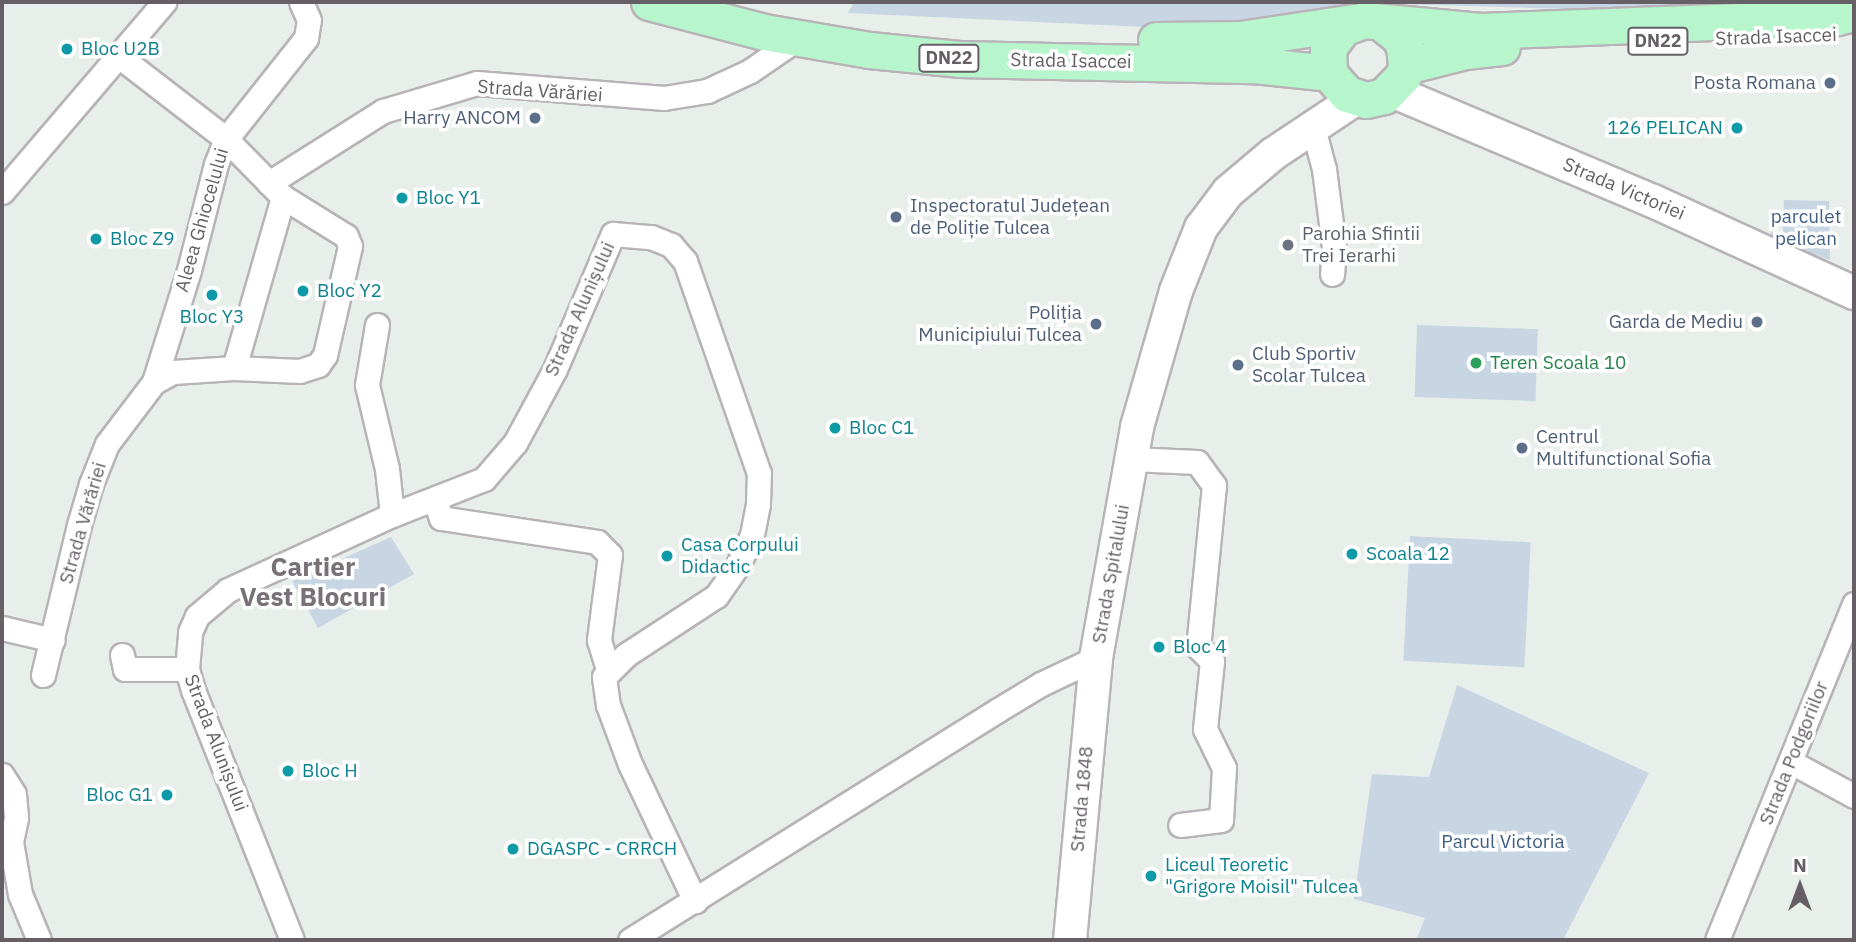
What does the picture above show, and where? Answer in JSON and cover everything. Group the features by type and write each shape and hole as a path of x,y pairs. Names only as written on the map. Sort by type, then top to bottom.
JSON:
{"main road":[{"name":"Strada Isaccei","path":"649,2 798,38 869,50 959,59 1254,65 1340,84 1375,99 1399,79 1480,49 1854,35"},
{"name":"Strada Isaccei","path":"718,2 804,22 877,33 961,38 1240,38 1369,23 1480,31 1837,17 1854,13"},
{"path":"1340,84 1328,48 1343,28 1369,23 1399,37 1404,46 1399,79"},
{"name":"Strada Victoriei","path":"1399,79 1653,201 1854,293"},
{"name":"Strada Spitalului","path":"1273,154 1313,128 1340,84"},
{"name":"Strada Spitalului","path":"1097,658 1130,458 1151,372 1180,280 1201,228 1228,192 1273,154 1340,84"},
{"name":"Strada 1848","path":"1070,940 1097,658"}],"street":[{"path":"2,192 120,57 164,2"},
{"name":"Aleea Ghiocelului","path":"154,382 189,270 215,164 226,139 306,38 309,20 301,2"},
{"name":"Strada Vărăriei","path":"276,190 383,111 477,83 664,98 713,88 750,71 798,38"},
{"path":"120,57 226,139 276,190 340,229 350,246 324,355 314,368 300,372 234,368 173,372 154,382"},
{"path":"1313,128 1324,169 1334,247 1332,274"},
{"path":"234,368 276,190"},
{"name":"Strada Alunișului","path":"292,940 187,669 190,632 197,616 228,590 392,515 484,479 515,443 555,369 613,234 651,237 671,245 685,261 759,473 758,504 752,536 738,565 716,596 608,670"},
{"path":"377,325 367,385 387,469 392,515"},
{"name":"Strada Vărăriei","path":"43,675 90,484 107,444 154,382"},
{"path":"1130,458 1197,462 1214,485 1198,647 1212,661 1206,729 1224,768 1221,820 1180,825"},
{"path":"435,500 441,518 597,542 610,555 599,640 608,670 604,677 606,695 630,764 695,901"},
{"name":"Strada Podgoriilor","path":"1717,940 1854,604"},
{"path":"2,628 53,640"},
{"path":"122,655 125,669 187,669"},
{"name":"Strada Spitalului","path":"630,940 1041,684 1097,658"},
{"path":"1791,762 1854,796"},
{"path":"2,775 14,794 16,818 11,842 20,894 39,940"}],"green space":[{"path":"854,2 1792,2 1638,11 1400,4 1324,17 1144,27 848,13"},
{"name":"parculet pelican","path":"1784,200 1829,201 1830,260 1771,240 1771,232 1783,232"},
{"name":"Teren Scoala 10","path":"1417,325 1538,329 1535,401 1414,397"},
{"path":"1410,536 1531,542 1524,667 1403,661"},
{"path":"391,537 414,574 318,628 292,581"},
{"name":"Parcul Victoria","path":"1457,685 1649,773 1563,940 1416,940 1425,918 1354,899 1372,774 1429,777"}],"place":[{"name":"Bloc U2B","path":"67,49"},
{"name":"Posta Romana","path":"1830,83"},
{"name":"Harry ANCOM","path":"535,118"},
{"name":"126 PELICAN","path":"1737,128"},
{"name":"Bloc Y1","path":"402,198"},
{"name":"Inspectoratul Județean de Poliție Tulcea","path":"896,217"},
{"name":"Bloc Z9","path":"96,239"},
{"name":"Parohia Sfintii Trei Ierarhi","path":"1288,245"},
{"name":"Bloc Y2","path":"303,291"},
{"name":"Bloc Y3","path":"212,295"},
{"name":"Garda de Mediu","path":"1757,322"},
{"name":"Poliția Municipiului Tulcea","path":"1096,324"},
{"name":"Teren Scoala 10","path":"1476,363"},
{"name":"Club Sportiv Scolar Tulcea","path":"1238,365"},
{"name":"Bloc C1","path":"835,428"},
{"name":"Centrul Multifunctional Sofia","path":"1522,448"},
{"name":"Scoala 12","path":"1352,554"},
{"name":"Casa Corpului Didactic","path":"667,556"},
{"name":"Bloc 4","path":"1159,647"},
{"name":"Bloc H","path":"288,771"},
{"name":"Bloc G1","path":"167,795"},
{"name":"DGASPC - CRRCH","path":"513,849"},
{"name":"Liceul Teoretic \"Grigore Moisil\" Tulcea","path":"1151,876"}],"district":[{"name":"Cartier Vest Blocuri","path":"313,582"}]}
